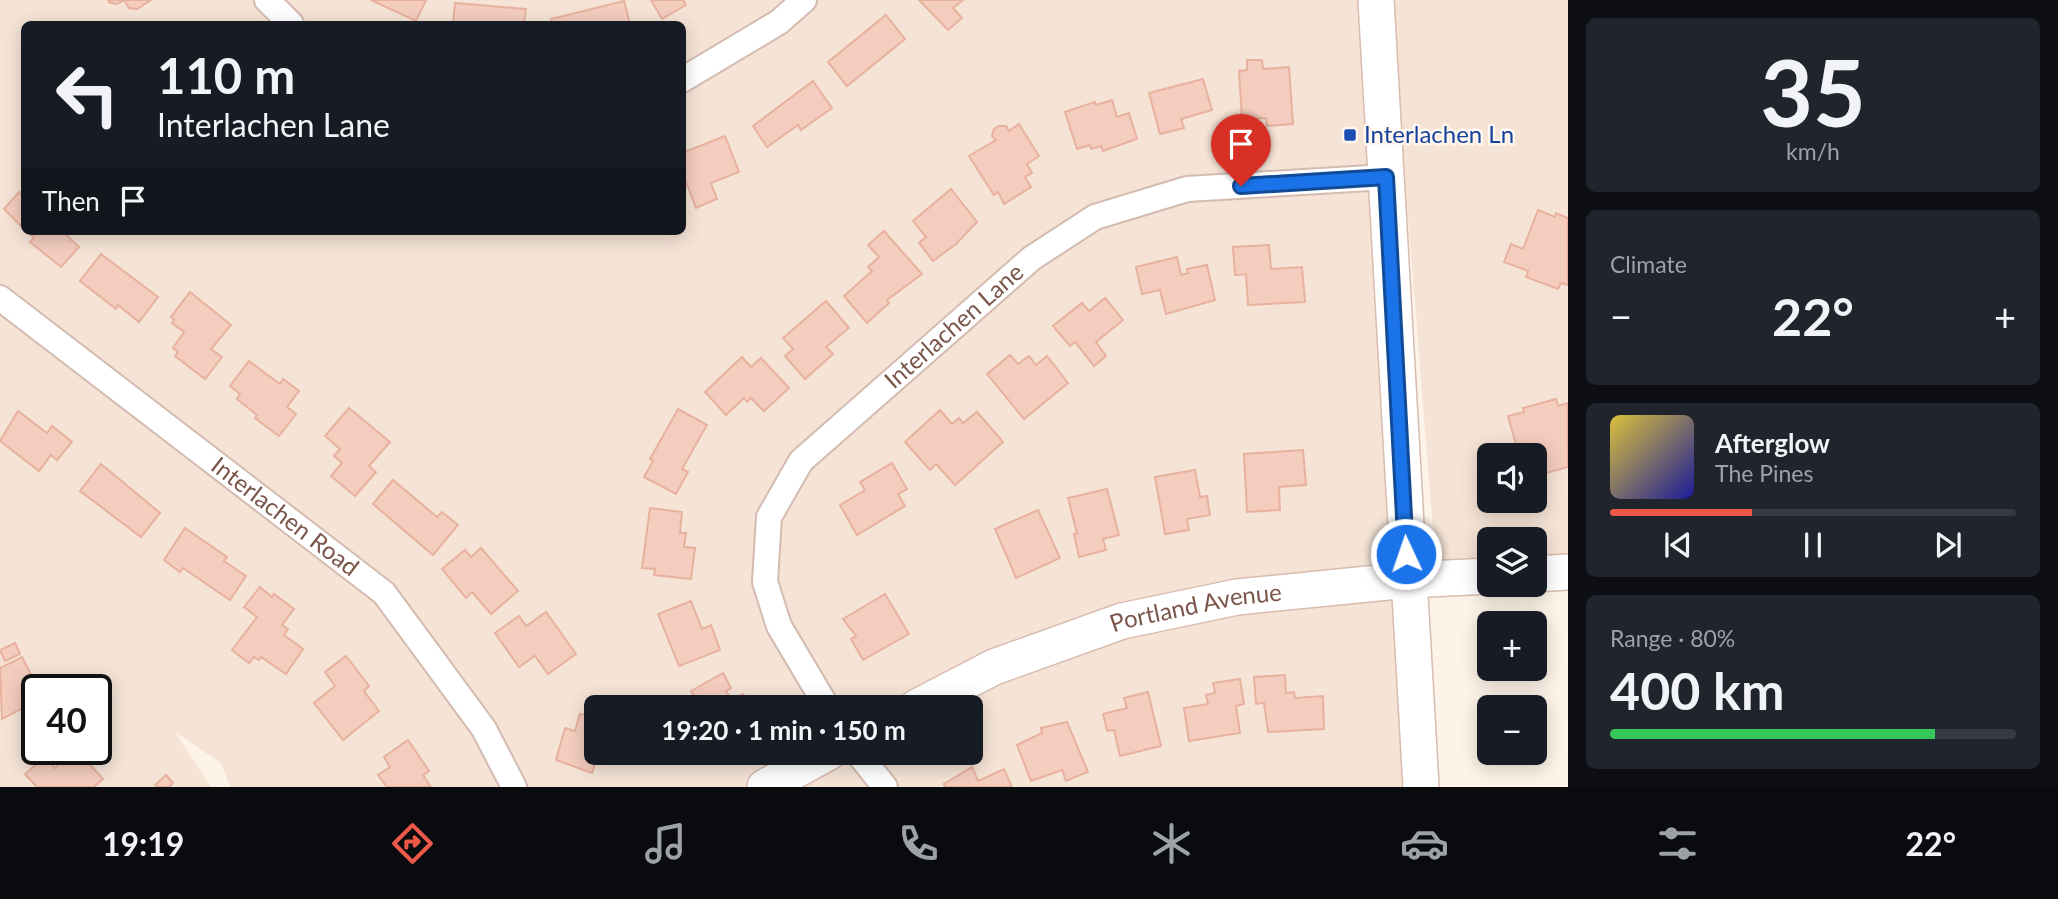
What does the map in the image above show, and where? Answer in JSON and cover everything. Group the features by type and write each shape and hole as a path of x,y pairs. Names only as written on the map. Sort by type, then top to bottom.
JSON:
{"street":[{"path":"267,0 288,21"},
{"path":"686,78 779,22 804,0"},
{"path":"1376,0 1421,787"},
{"name":"Interlachen Lane","path":"820,695 779,626 765,582 769,517 801,461 1032,258 1095,217 1187,189 1386,177"},
{"name":"Interlachen Road","path":"0,298 384,593 484,729 514,787"},
{"path":"1547,573 1568,572"},
{"name":"Portland Avenue","path":"940,695 994,667 1122,621 1237,597 1408,580 1477,577"},
{"path":"765,787 806,765"},
{"path":"868,765 886,787"}],"shaded area":[{"path":"0,0 1568,0 1568,572 1547,573 1547,527 1477,527 1477,577 1437,579 1408,216 1390,227 1423,787 230,787 221,763 175,732 211,787 0,787"}],"building":[{"path":"108,0 124,0 117,4"},
{"path":"124,0 151,0 137,9 129,8"},
{"path":"371,0 426,0 416,21"},
{"path":"651,0 683,0 686,5 662,19"},
{"path":"919,0 963,0 953,8 962,18 948,30"},
{"path":"624,1 629,21 551,21"},
{"path":"455,3 526,9 524,21 453,21"},
{"path":"886,15 905,39 847,86 828,62"},
{"path":"1247,60 1262,60 1263,69 1289,67 1293,124 1267,126 1266,118 1242,119 1239,71 1247,70"},
{"path":"1203,79 1212,110 1181,119 1184,128 1160,134 1149,93"},
{"path":"813,81 832,108 801,130 798,125 767,147 753,126"},
{"path":"1112,100 1117,117 1129,113 1137,139 1103,151 1101,146 1091,149 1090,145 1077,149 1065,112 1095,102 1096,105"},
{"path":"1019,124 1039,156 1027,164 1032,173 1025,177 1031,187 1004,204 998,192 994,195 969,156 996,140 992,136 994,129 1006,126 1009,131"},
{"path":"725,136 739,172 711,183 717,199 696,208 686,182 686,151"},
{"path":"951,189 977,222 956,244 933,261 919,243 926,237 913,221"},
{"path":"19,192 21,226 4,209"},
{"path":"1538,210 1555,217 1556,213 1568,218 1568,285 1561,283 1558,289 1526,277 1528,271 1504,262 1511,244 1523,249"},
{"path":"884,231 922,274 887,300 889,303 867,323 844,296 872,271 868,267 879,257 868,245"},
{"path":"31,235 66,235 79,247 61,267 30,242 34,238"},
{"path":"1269,245 1271,269 1302,267 1305,302 1248,305 1246,274 1235,275 1233,247"},
{"path":"101,254 158,297 139,322 118,305 116,309 80,281"},
{"path":"1177,257 1181,275 1188,273 1187,269 1207,265 1215,300 1166,314 1160,290 1142,294 1136,267"},
{"path":"190,292 231,325 211,349 222,357 205,379 175,356 178,352 173,348 184,332 172,323 174,320 171,317"},
{"path":"1105,298 1123,320 1096,342 1106,356 1094,366 1075,342 1070,346 1053,326 1082,303 1089,311"},
{"path":"826,301 849,328 826,347 833,354 805,379 785,356 793,349 783,338"},
{"path":"1010,355 1018,364 1029,356 1036,365 1047,356 1068,383 1024,419 987,374"},
{"path":"742,357 751,367 761,358 789,388 764,411 751,398 747,402 744,398 726,415 705,392"},
{"path":"249,361 280,384 283,379 299,391 287,407 296,414 279,436 255,418 257,415 237,399 240,394 230,386"},
{"path":"1556,399 1558,406 1568,403 1568,467 1547,473 1547,443 1516,443 1508,416 1524,412 1523,408"},
{"path":"349,408 390,442 369,466 376,472 355,496 331,476 342,463 334,456 340,449 325,436"},
{"path":"678,409 707,425 682,469 688,472 676,494 644,477 653,461 650,459"},
{"path":"940,410 952,424 959,418 963,423 977,412 1003,442 955,485 936,464 930,470 905,442"},
{"path":"18,411 47,433 52,426 72,442 57,460 51,455 39,471 0,441"},
{"path":"1303,450 1306,485 1279,487 1280,510 1247,512 1244,454"},
{"path":"892,463 907,489 898,494 905,506 857,535 840,505 865,490 860,482"},
{"path":"101,464 160,513 141,537 80,491"},
{"path":"1195,470 1200,497 1207,496 1210,515 1187,519 1189,530 1165,534 1155,477"},
{"path":"393,480 437,517 442,512 458,525 433,555 373,504"},
{"path":"1107,489 1119,535 1103,539 1106,550 1079,557 1074,534 1077,533 1068,498"},
{"path":"650,508 682,512 680,533 686,533 684,547 695,548 691,579 654,575 655,569 642,568"},
{"path":"1038,510 1060,558 1016,578 995,529"},
{"path":"185,528 227,557 224,561 246,576 230,600 183,568 180,572 164,560"},
{"path":"481,548 518,591 491,614 472,592 466,598 442,569 465,550 471,557"},
{"path":"260,587 294,609 282,625 288,629 284,635 303,649 286,674 261,657 259,660 254,657 249,663 232,650 257,617 244,607"},
{"path":"885,594 909,634 863,660 851,639 856,636 843,619"},
{"path":"691,601 702,629 711,625 720,650 679,666 658,614"},
{"path":"546,612 576,654 548,674 535,656 519,667 495,633 519,616 526,626"},
{"path":"15,643 20,654 5,661 0,650"},
{"path":"346,656 369,686 364,691 379,711 343,740 314,703 335,686 325,672"},
{"path":"22,657 31,674 21,674 21,709 2,719 0,668"},
{"path":"723,673 731,688 726,691 729,695 694,695 691,691"},
{"path":"1285,675 1286,693 1294,692 1295,698 1323,696 1324,729 1268,732 1264,703 1256,704 1254,677"},
{"path":"1240,679 1244,704 1236,706 1240,733 1189,741 1184,708 1208,704 1206,695 1215,693 1213,683"},
{"path":"1148,692 1161,746 1120,756 1114,730 1107,731 1103,714 1127,708 1124,698"},
{"path":"580,714 584,715 584,765 594,765 592,773 556,760 565,728 575,731"},
{"path":"1067,722 1088,772 1066,781 1062,770 1031,781 1017,745 1042,733 1041,728"},
{"path":"408,740 429,771 423,775 431,787 387,787 378,775 390,767 384,757"},
{"path":"36,765 52,765 55,768 58,765 90,765 103,779 94,787 37,787 25,774"},
{"path":"972,767 978,781 1004,769 1012,787 945,787 944,784"},
{"path":"166,775 173,783 169,787 157,787 155,785"}],"place":[{"name":"Interlachen Ln","path":"1350,135"}],"route":[{"path":"1241,186 1386,177 1406,554"}]}
